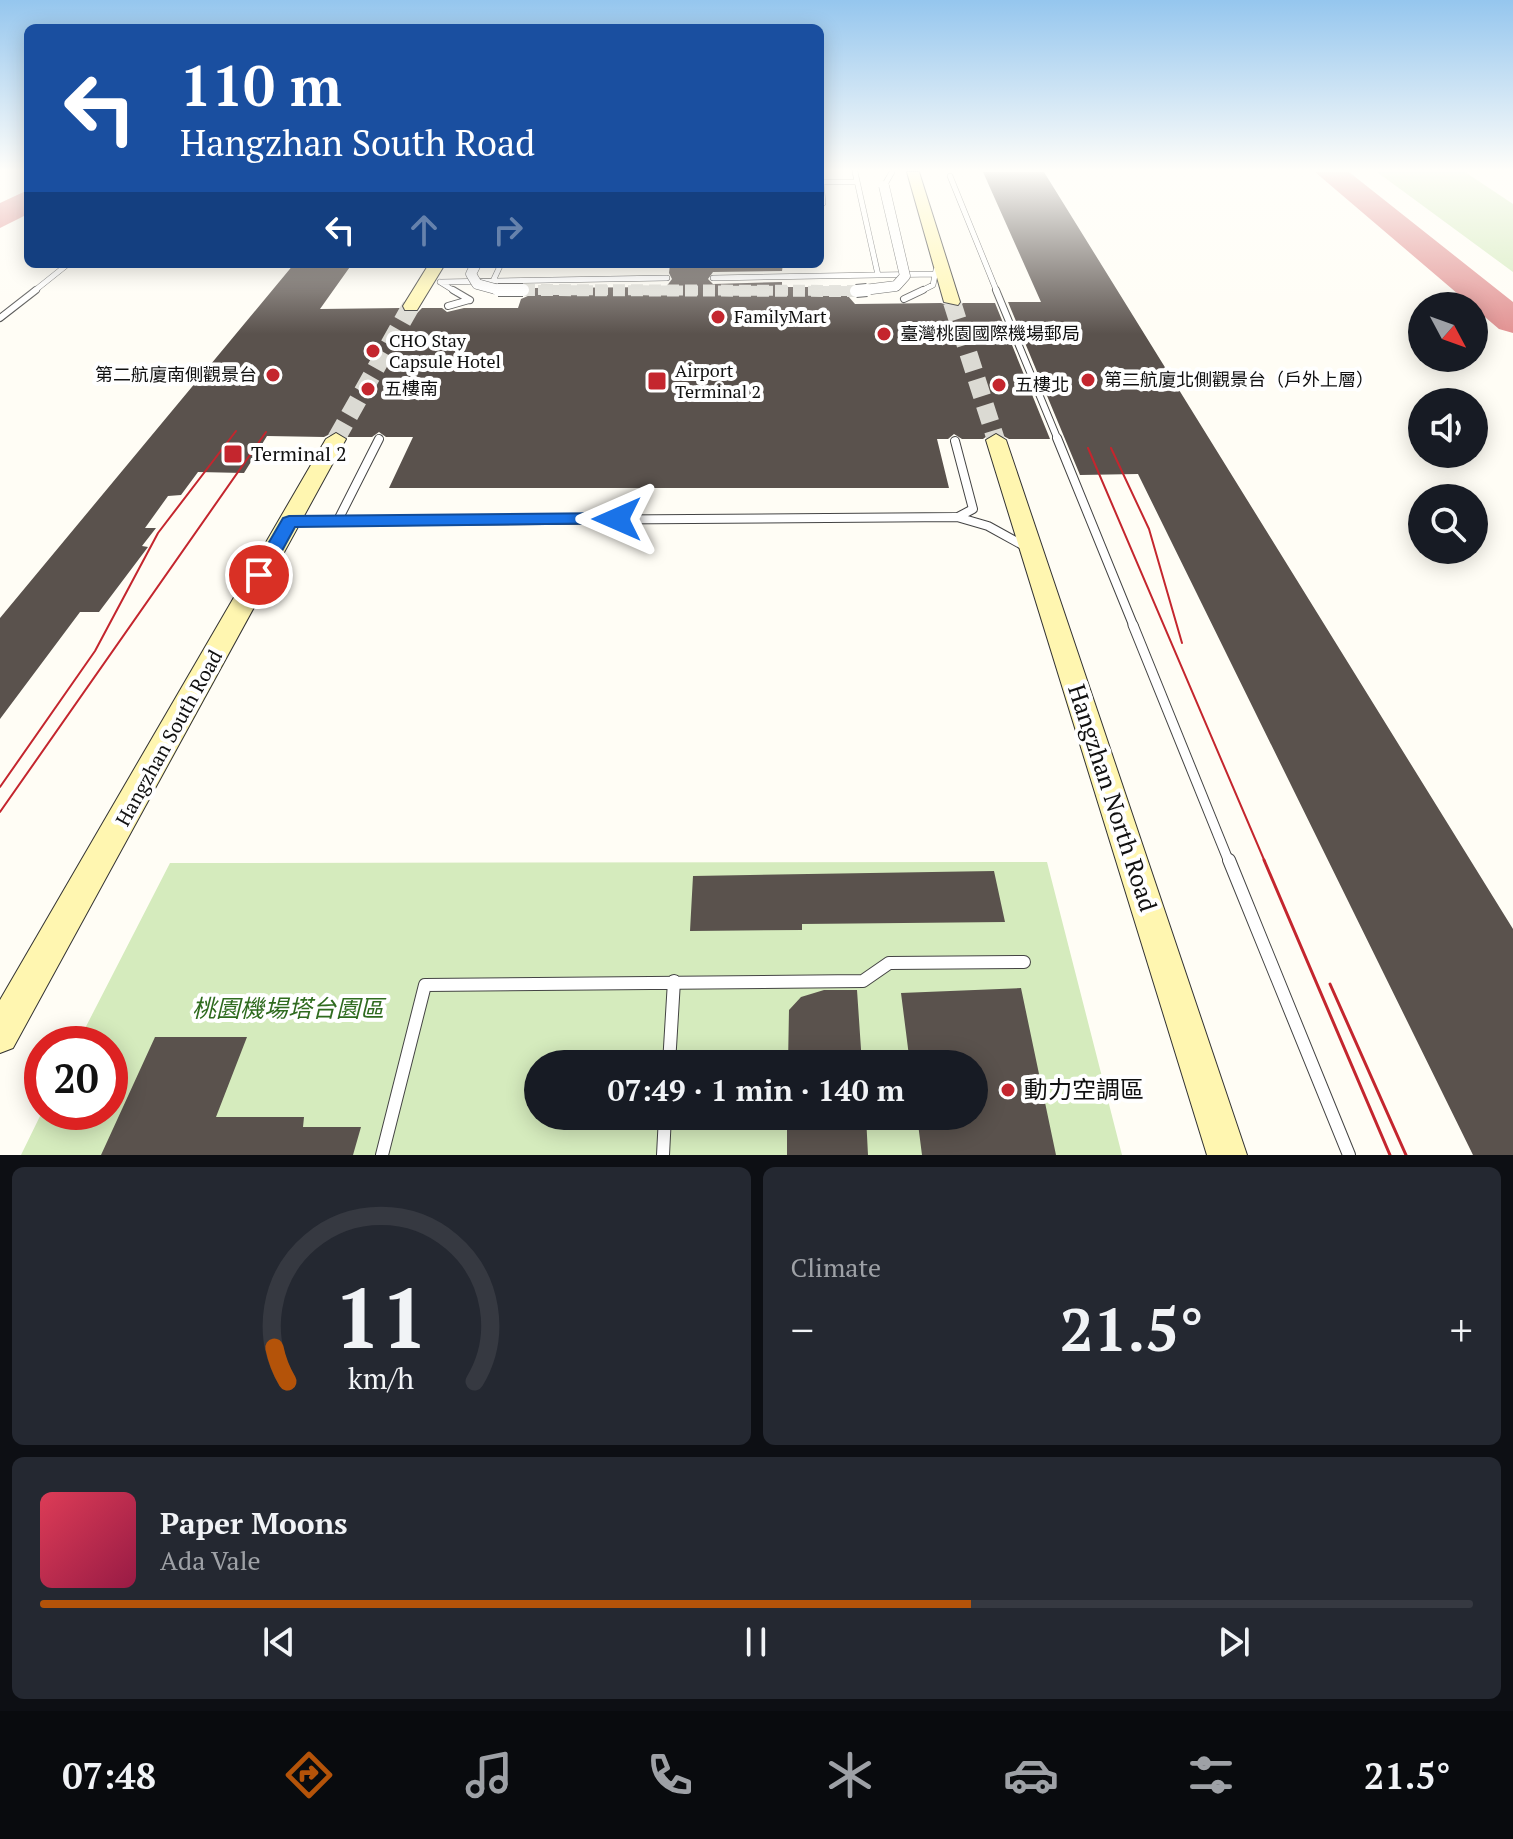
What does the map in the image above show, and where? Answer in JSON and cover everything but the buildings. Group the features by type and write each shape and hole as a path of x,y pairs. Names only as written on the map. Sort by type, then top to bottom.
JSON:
{"street":[{"path":"856,291 896,286 905,276 893,226"},
{"path":"926,226 937,268 952,302"},
{"path":"411,306 435,268"},
{"path":"474,268 471,274 477,284 499,290 523,290"},
{"name":"Hangzhan South Road","path":"0,1035 336,439"},
{"name":"Hangzhan North Road","path":"996,440 1227,1155"}],"lane":[{"path":"867,226 878,275"},
{"path":"970,226 1349,1155"},
{"path":"0,318 63,268"},
{"path":"438,268 440,282 470,300 448,306"},
{"path":"493,281 499,268"},
{"path":"713,278 878,275 937,268 933,285 906,301"},
{"path":"440,282 667,278"},
{"path":"338,520 379,439"},
{"path":"955,441 973,509 957,517"},
{"path":"289,522 957,517 988,526 1032,551"},
{"path":"382,1155 425,985 863,981 889,963 1024,962"},
{"path":"670,1050 674,981"},
{"path":"663,1155 664,1130"}],"green space":[{"path":"1450,226 1513,226 1513,272"},
{"name":"桃園機場塔台園區","path":"1047,862 1122,1155 21,1155 33,1130 128,1130 128,1026 86,1026 170,863"}],"taxiway":[{"path":"1396,226 1513,321"}],"tunnel":[{"path":"523,290 856,291"},
{"path":"952,302 996,440"},
{"path":"336,439 411,306"}],"tram line":[{"path":"0,787 95,651 158,533 236,431"},
{"path":"0,812 266,432"},
{"path":"1088,448 1265,862"},
{"path":"1111,448 1149,529 1182,643"},
{"path":"1264,860 1390,1155"},
{"path":"1330,984 1406,1155"}],"place":[{"name":"FamilyMart","path":"718,317"},
{"name":"臺灣桃園國際機場郵局","path":"884,334"},
{"name":"CHO Stay Capsule Hotel","path":"373,351"},
{"name":"第二航廈南側觀景台","path":"273,375"},
{"name":"第二航廈北側觀景台（戶外上層）","path":"1088,380"},
{"name":"Airport Terminal 2","path":"657,381"},
{"name":"五樓北","path":"999,385"},
{"name":"五樓南","path":"368,389"},
{"name":"Terminal 2","path":"233,454"},
{"name":"動力空調區","path":"1008,1090"}],"route":[{"path":"259,575 289,522 617,519"}]}
